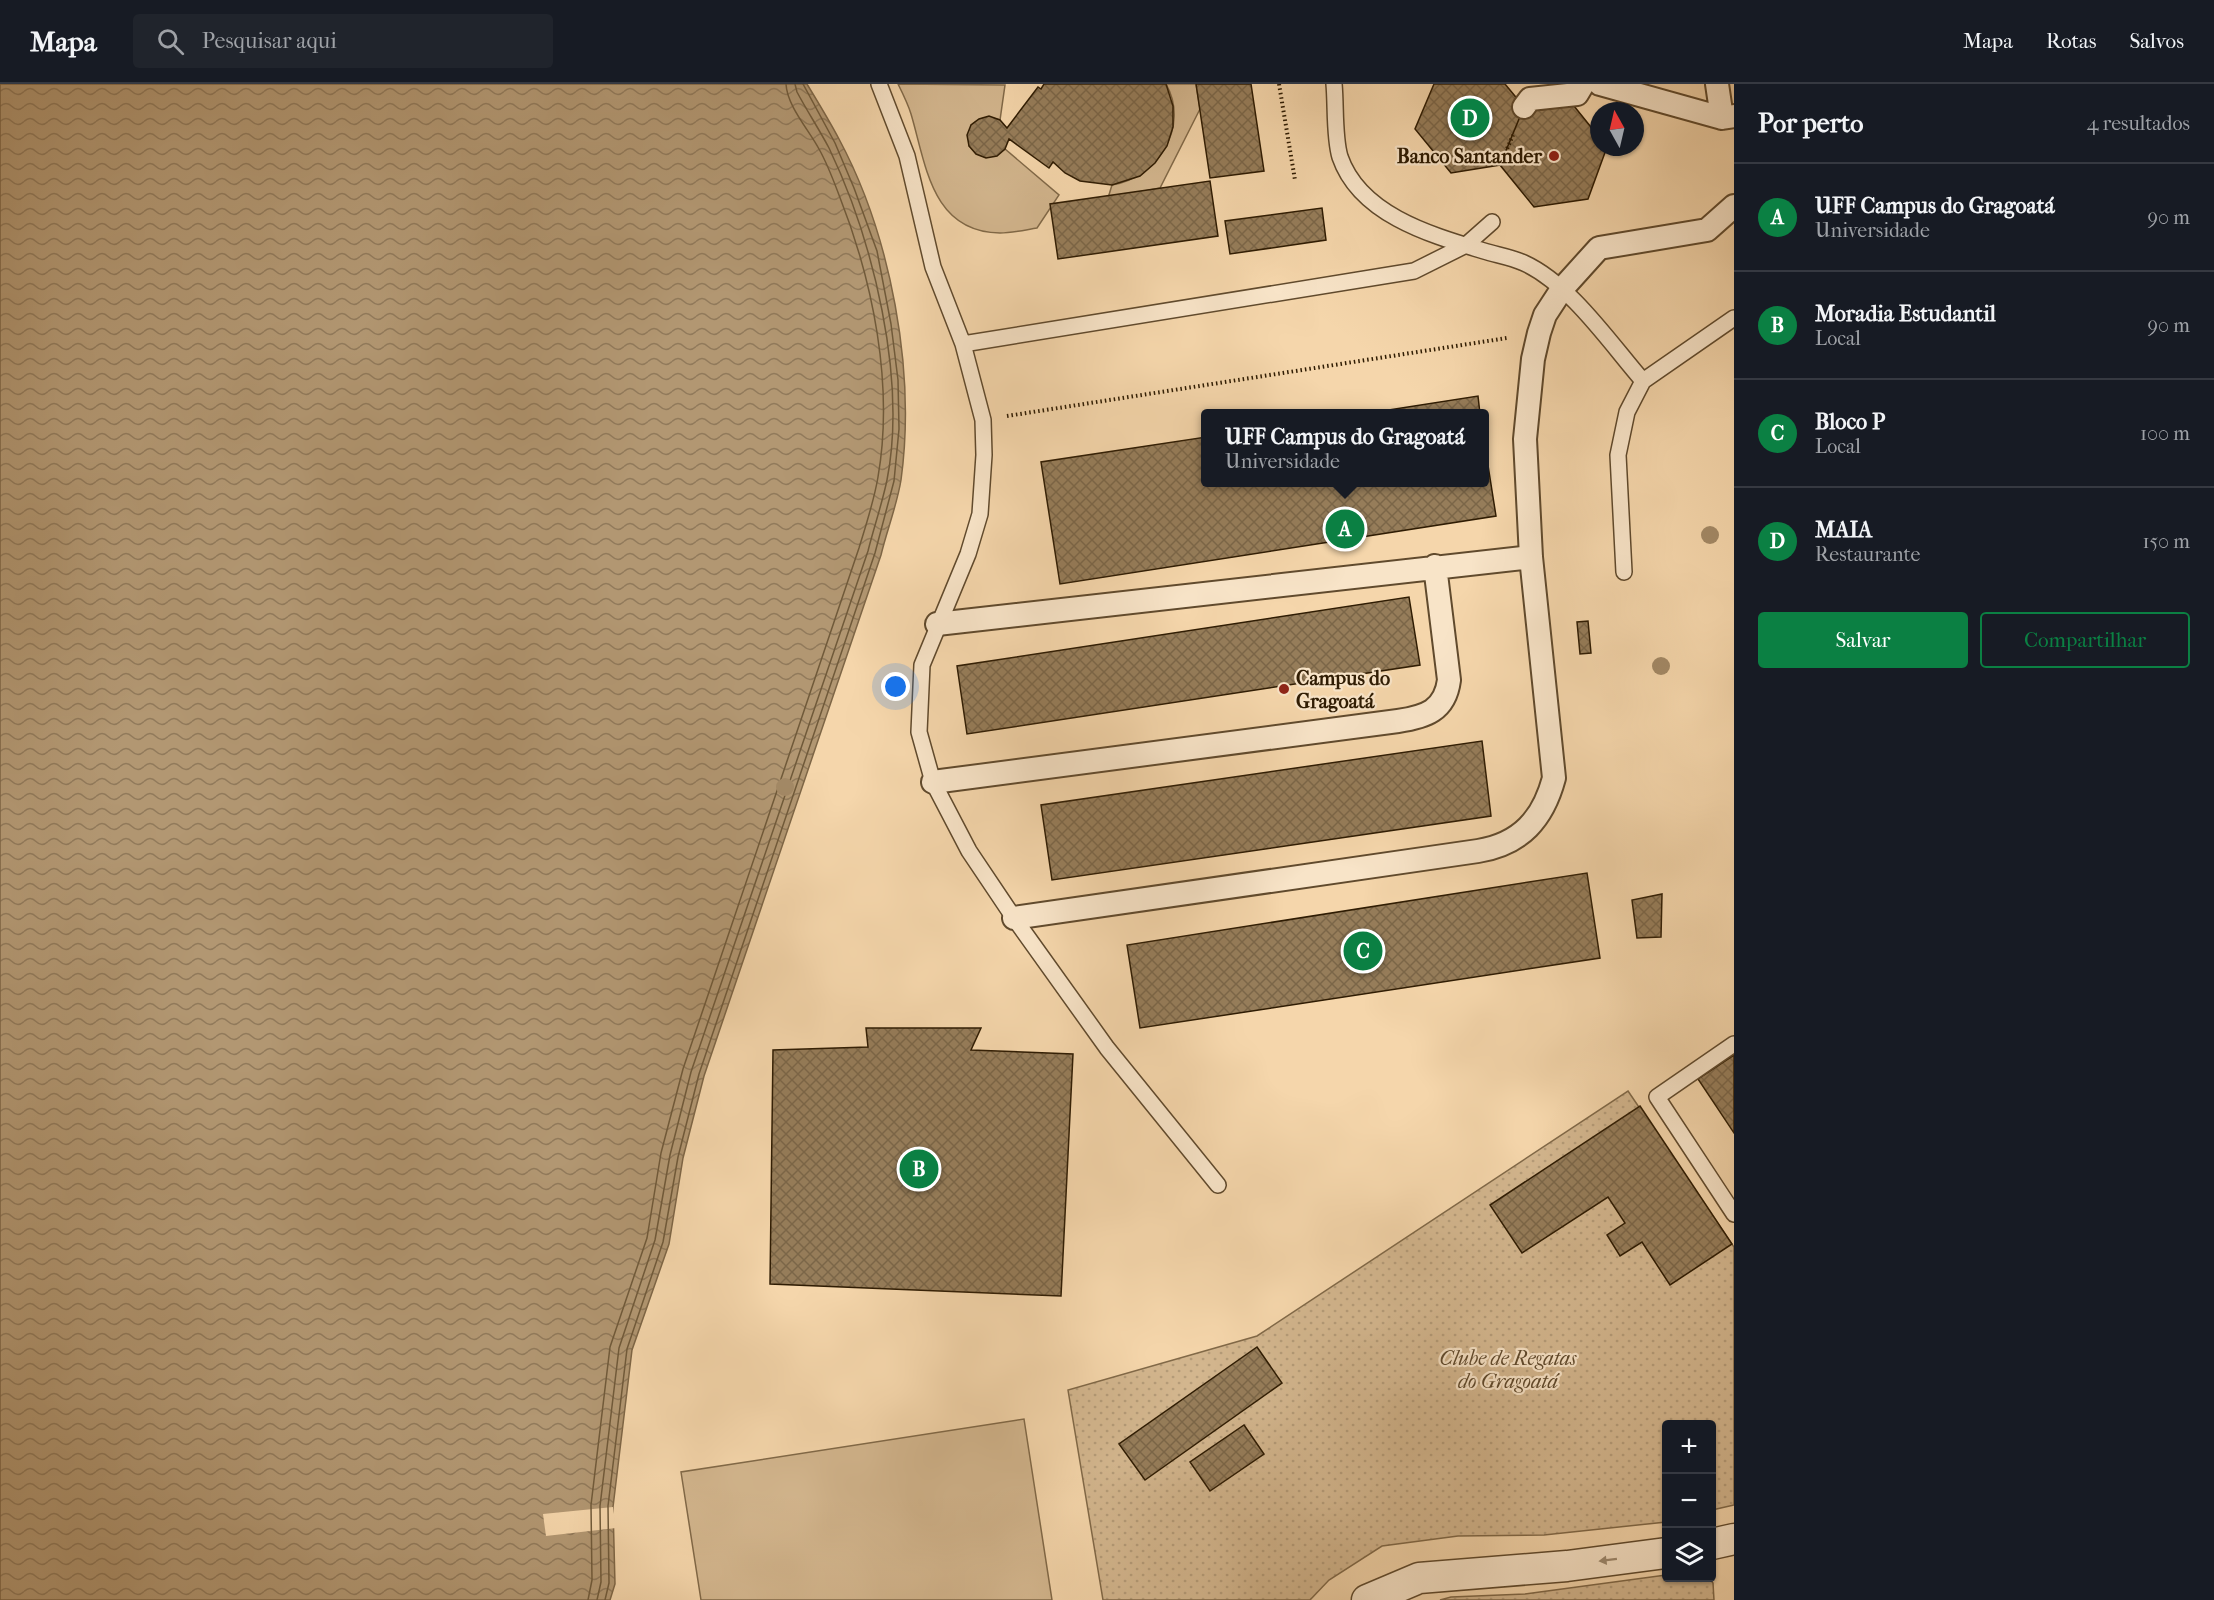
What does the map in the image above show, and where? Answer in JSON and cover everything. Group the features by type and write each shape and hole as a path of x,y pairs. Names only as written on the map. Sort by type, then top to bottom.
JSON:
{"street":[{"path":"1524,97 1577,94 1583,84"},
{"path":"1600,84 1728,117"},
{"path":"1717,84 1728,117"},
{"path":"1014,918 1478,851 1512,841 1538,818 1548,799 1554,778 1531,556 1525,439 1533,359 1539,333 1545,315 1562,289 1599,248 1707,230 1734,206"},
{"path":"937,624 1531,556"},
{"path":"933,782 1419,718 1432,713 1442,704 1448,692 1449,680 1435,566"},
{"path":"1716,1543 1734,1539"},
{"path":"1366,1600 1419,1578 1567,1566 1662,1554"}],"lane":[{"path":"879,84 907,156 933,267 963,344 983,420 984,455 980,514 968,554 922,664 919,732 933,782 969,850 1014,918 1107,1048 1218,1185"},
{"path":"1334,84 1340,155 1351,180 1376,205 1396,218 1466,245 1524,263 1562,289 1643,381"},
{"path":"963,344 1414,271 1466,245 1492,222"},
{"path":"1624,572 1618,455 1627,412 1643,381 1734,318"},
{"path":"1734,1044 1657,1097 1734,1214"}],"path":[{"path":"1279,84 1295,180"},
{"path":"983,420 1539,333"}],"green space":[{"path":"898,84 1005,85 1000,120 985,118 971,125 969,146 982,156 995,155 1005,149 1059,195 1037,228 1000,233 977,230 959,221 945,208 935,192 910,110"},
{"path":"1166,84 1196,84 1200,109 1160,188 1108,198 1112,185 1129,180 1143,172 1156,161 1165,148 1172,133 1174,117 1172,100"},
{"name":"Clube de Regatas do Gragoatá","path":"1628,1091 1734,1247 1734,1505 1716,1509 1716,1420 1662,1420 1662,1522 1544,1535 1458,1536 1382,1546 1329,1580 1310,1600 1103,1600 1068,1390 1257,1336"},
{"path":"1024,1419 1052,1600 701,1600 681,1472"},
{"path":"1662,1576 1662,1582 1712,1582 1714,1600 1440,1600 1451,1597 1525,1594"}],"water":[{"path":"0,84 807,84 835,132 857,177 873,218 885,261 902,350 905,438 901,480 881,555 704,1076 683,1158 669,1244 632,1350 613,1507 615,1584 610,1600 0,1600"}],"pier":[{"path":"613,1507 616,1528 546,1536 543,1514"}],"building":[{"path":"1044,84 1166,84 1173,106 1173,127 1167,146 1155,163 1140,176 1112,185 1080,181 1065,173 1053,162 1049,168 1009,139 1005,149 997,156 986,158 976,154 969,146 967,135 971,125 989,116 1000,120 1007,128 1038,87 1041,89"},
{"path":"1196,84 1251,84 1264,171 1210,178"},
{"path":"1434,84 1505,84 1524,107 1500,165 1451,173 1415,129"},
{"name":"Banco Santander","path":"1574,106 1590,126 1590,156 1604,156 1588,199 1534,207 1500,165 1524,107 1530,111"},
{"path":"1210,181 1218,236 1058,259 1050,204"},
{"path":"1322,208 1326,240 1230,254 1225,221"},
{"path":"1478,396 1479,409 1395,409"},
{"path":"1201,438 1201,487 1489,487 1489,472 1496,516 1060,584 1041,462"},
{"path":"1409,597 1420,665 967,734 957,666"},
{"path":"1588,621 1591,653 1580,654 1577,622"},
{"path":"1482,741 1491,816 1052,880 1041,805"},
{"path":"1587,873 1600,958 1140,1028 1127,945"},
{"path":"1662,894 1661,937 1637,938 1632,900"},
{"path":"866,1028 981,1028 971,1050 1073,1054 1061,1296 770,1284 773,1050 868,1047"},
{"path":"1734,1055 1734,1133 1698,1079"},
{"path":"1640,1106 1732,1244 1670,1285 1642,1242 1620,1256 1607,1235 1625,1223 1608,1197 1522,1253 1490,1205"},
{"path":"1257,1347 1282,1383 1145,1480 1119,1444"},
{"path":"1244,1425 1264,1454 1210,1491 1190,1462"}],"place":[{"name":"MAIA","path":"1470,118"},
{"name":"Banco Santander","path":"1554,156"},
{"name":"UFF Campus do Gragoatá","path":"1345,529"},
{"name":"Campus do Gragoatá","path":"1284,689"},
{"name":"Bloco P","path":"1363,951"},
{"name":"Moradia Estudantil","path":"919,1169"}]}
